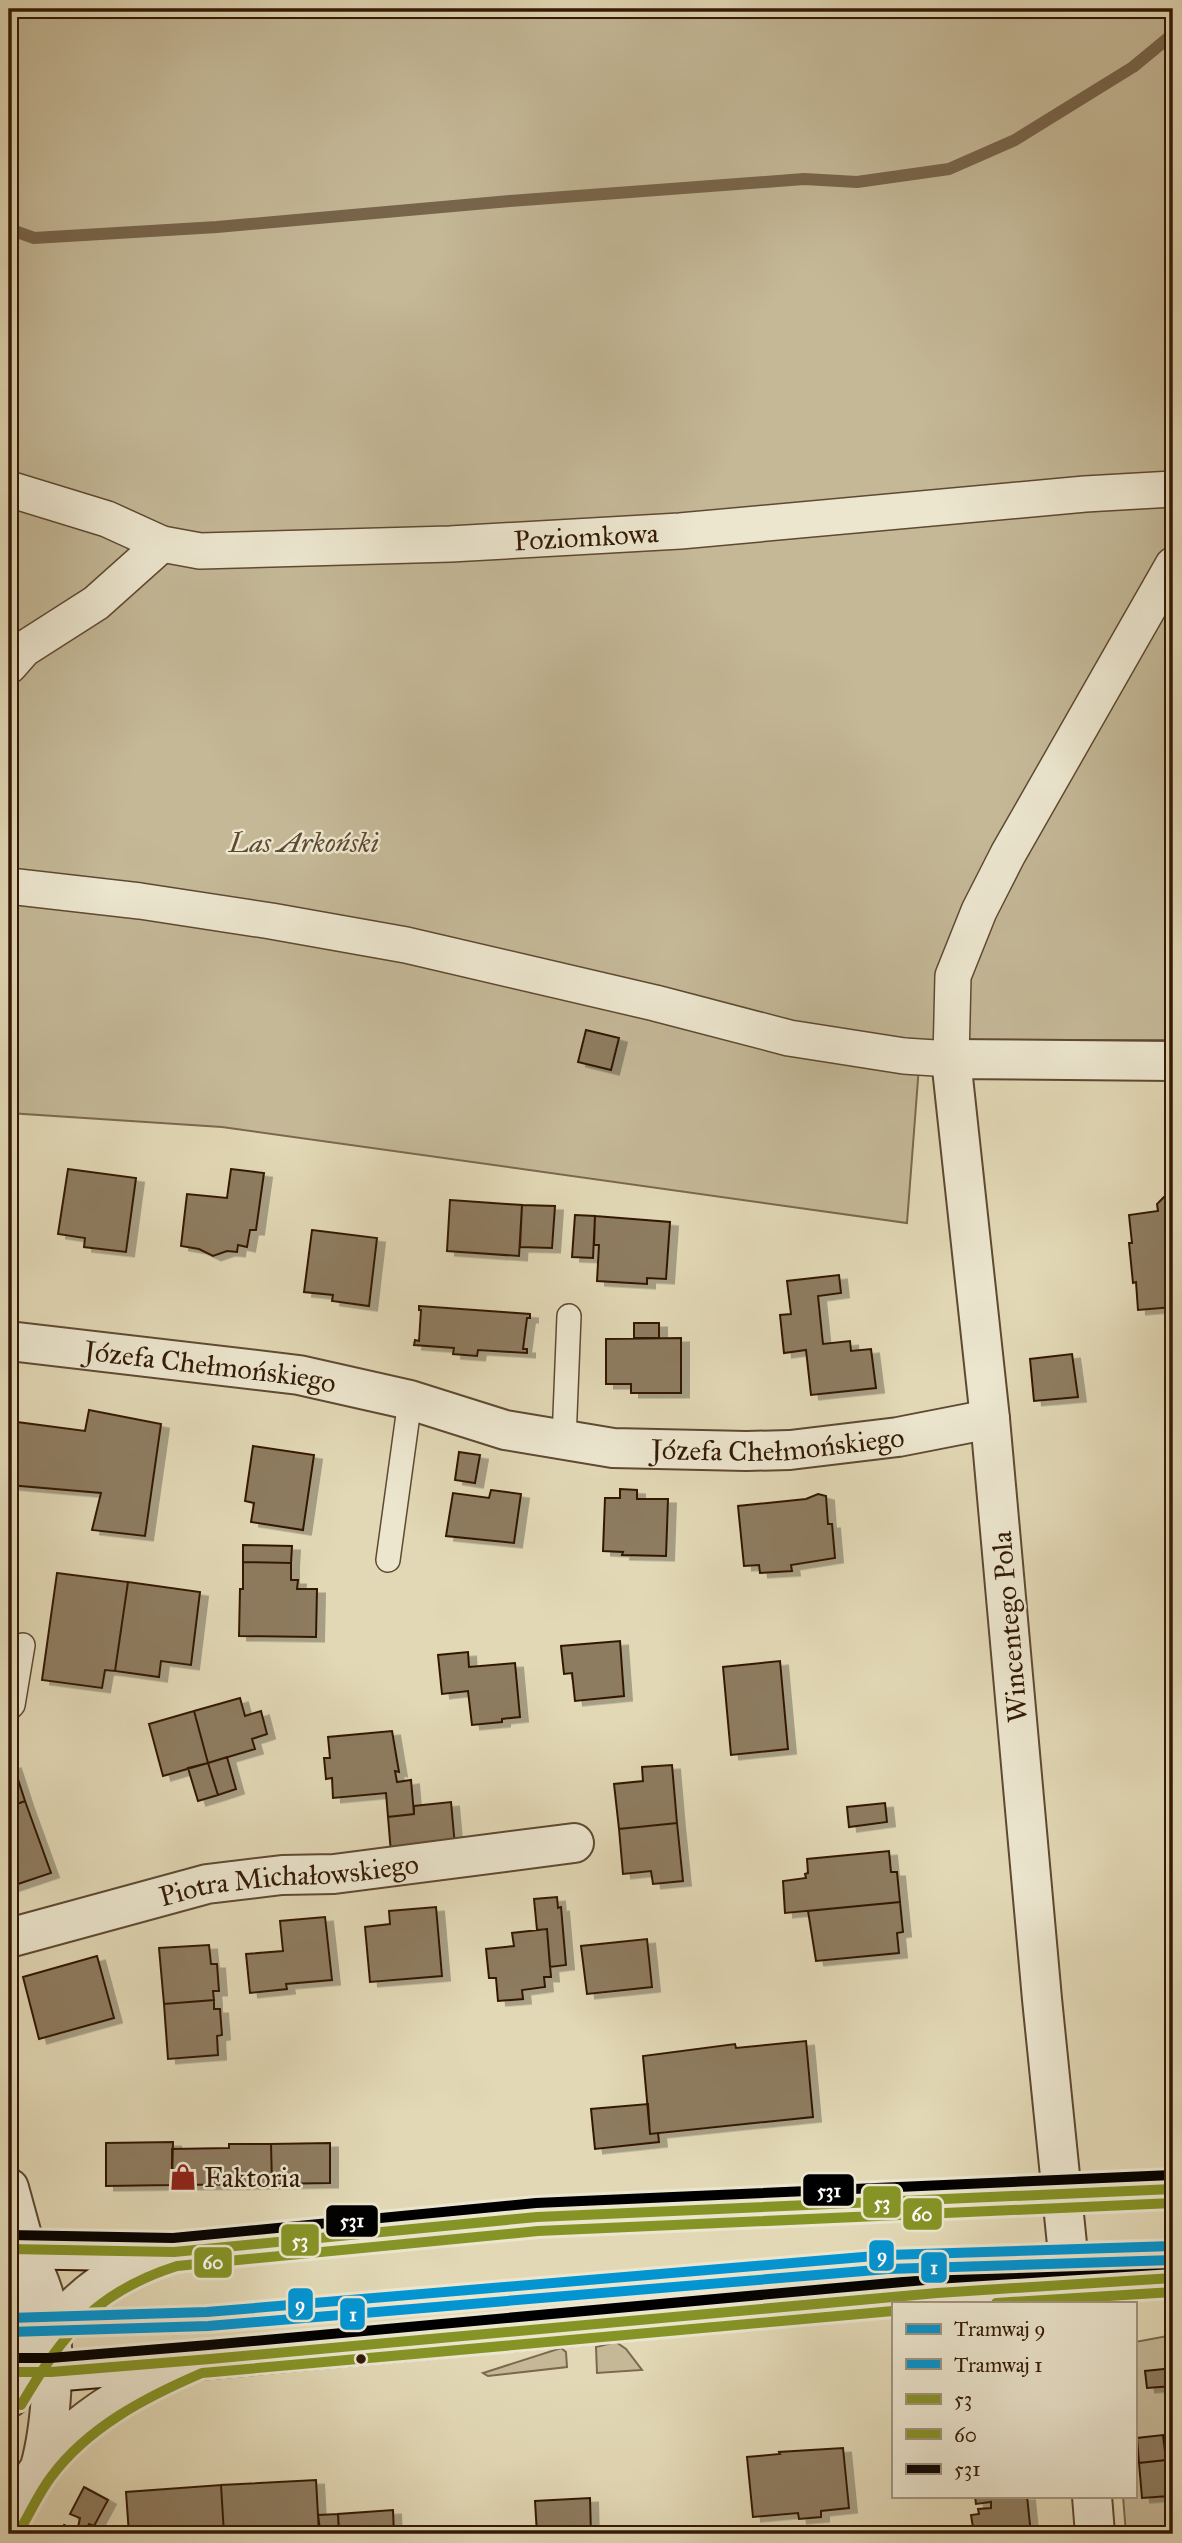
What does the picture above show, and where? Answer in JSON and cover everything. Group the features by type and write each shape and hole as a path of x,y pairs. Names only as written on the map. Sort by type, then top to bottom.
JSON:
{"street":[{"name":"Poziomkowa","path":"9,489 107,519 162,544 200,551 477,542 680,531 1084,494 1173,489"},
{"path":"9,666 24,649 96,603 162,544"},
{"path":"951,1059 953,976 979,911 1008,854 1173,565"},
{"path":"9,886 140,901 406,945 655,1003 789,1038 904,1056 951,1059 1173,1061"},
{"name":"Wincentego Pola","path":"951,1059 990,1419 1072,2294"},
{"name":"Józefa Chełmońskiego","path":"9,1340 299,1375 411,1400 505,1430 624,1448 790,1450 898,1437 990,1419"},
{"name":"Piotra Michałowskiego","path":"9,1938 207,1884 282,1875 334,1874 574,1843"},
{"path":"9,2188 18,2250 23,2379 48,2423 40,2467"},
{"path":"18,2250 174,2252 550,2216 1173,2189"},
{"path":"18,2250 43,2289 51,2333"},
{"path":"23,2379 51,2333 79,2300 99,2284 140,2262 174,2252"},
{"path":"23,2379 198,2359 937,2294 1072,2294 1173,2278"},
{"path":"9,2522 40,2467 67,2438 103,2409 162,2375 198,2359"},
{"path":"1092,2498 1095,2534"}],"lane":[{"path":"564,1440 569,1316"},
{"path":"387,1560 411,1400"},
{"path":"9,1709 13,1705 23,1644"}],"green space":[{"name":"Las Arkoński","path":"9,9 1173,9 1173,1040 921,1040 907,1223 222,1127 9,1113"},
{"path":"1173,2335 1173,2534 1126,2534 1123,2498 1136,2498 1136,2342"},
{"path":"616,2342 626,2349 642,2370 597,2373 596,2347"},
{"path":"561,2348 566,2352 567,2367 488,2376 483,2373"}],"building":[{"path":"586,1030 619,1038 611,1070 578,1062"},
{"path":"68,1169 136,1178 126,1252 84,1247 85,1238 58,1234"},
{"path":"231,1169 264,1173 256,1230 250,1230 247,1247 238,1245 237,1252 227,1251 213,1256 199,1249 181,1246 187,1194 227,1198"},
{"path":"1173,1195 1173,1307 1138,1310 1129,1243 1132,1243 1129,1215 1158,1211 1157,1204 1164,1197"},
{"path":"450,1200 522,1205 519,1256 447,1251"},
{"path":"522,1205 555,1206 552,1248 520,1247"},
{"path":"575,1215 595,1216 593,1258 572,1257"},
{"path":"595,1216 670,1222 666,1279 647,1278 647,1284 597,1281 599,1245 594,1245"},
{"path":"312,1230 377,1238 369,1306 332,1301 333,1295 304,1292"},
{"path":"839,1275 841,1293 818,1296 823,1344 850,1341 851,1351 871,1349 876,1388 811,1395 806,1350 784,1353 780,1315 791,1314 787,1281"},
{"path":"419,1306 530,1314 530,1318 527,1318 523,1349 527,1349 527,1353 478,1350 477,1356 453,1354 454,1348 414,1345 415,1340 419,1341"},
{"path":"634,1323 659,1323 659,1338 634,1338"},
{"path":"681,1338 681,1393 631,1393 631,1384 606,1384 606,1339"},
{"path":"1072,1354 1078,1397 1034,1401 1030,1359"},
{"path":"1173,1407 1173,1489 1165,1408"},
{"path":"89,1410 161,1424 145,1536 92,1530 101,1493 9,1485 9,1421 85,1431"},
{"path":"253,1446 314,1455 303,1530 251,1522 254,1503 245,1501"},
{"path":"459,1452 480,1455 475,1483 455,1480"},
{"path":"620,1489 637,1490 637,1499 668,1499 666,1556 622,1555 623,1552 603,1551 605,1498 620,1498"},
{"path":"491,1490 521,1494 514,1543 446,1536 453,1493 489,1498"},
{"path":"818,1494 826,1496 835,1558 791,1565 792,1571 760,1573 759,1565 744,1566 738,1506 806,1499"},
{"path":"243,1545 292,1546 291,1563 243,1562"},
{"path":"243,1562 291,1563 291,1580 298,1580 297,1589 317,1589 316,1637 239,1636"},
{"path":"57,1573 128,1582 115,1671 105,1670 102,1688 42,1680"},
{"path":"128,1582 200,1592 191,1665 161,1661 159,1677 115,1671"},
{"path":"620,1641 624,1696 575,1701 572,1673 564,1674 561,1646"},
{"path":"468,1652 469,1667 515,1663 520,1717 472,1725 468,1691 442,1694 438,1655"},
{"path":"780,1661 788,1749 731,1755 723,1667"},
{"path":"240,1698 245,1716 261,1711 267,1734 252,1739 255,1749 208,1763 194,1711"},
{"path":"194,1711 208,1763 163,1776 149,1724"},
{"path":"392,1731 399,1772 395,1771 397,1782 411,1780 414,1814 388,1817 386,1793 333,1798 332,1778 326,1779 324,1758 330,1758 328,1737"},
{"path":"227,1757 236,1789 218,1795 208,1763"},
{"path":"208,1763 218,1795 198,1801 188,1768"},
{"path":"13,1764 25,1801 9,1807 9,1765"},
{"path":"672,1765 677,1823 619,1829 614,1784 643,1781 642,1767"},
{"path":"25,1801 51,1873 9,1887 9,1807"},
{"path":"451,1802 455,1846 391,1853 388,1817 414,1814 414,1806"},
{"path":"885,1803 887,1822 849,1827 847,1807"},
{"path":"677,1823 683,1881 653,1884 651,1871 623,1874 619,1829"},
{"path":"889,1851 891,1872 897,1872 900,1902 785,1913 783,1881 806,1878 807,1859"},
{"path":"557,1897 558,1908 561,1907 566,1965 550,1967 547,1929 537,1930 534,1899"},
{"path":"900,1902 903,1932 897,1933 899,1953 816,1961 808,1911"},
{"path":"436,1907 442,1976 370,1982 365,1927 390,1924 389,1911"},
{"path":"325,1917 332,1980 286,1984 287,1989 250,1993 246,1954 283,1951 280,1921"},
{"path":"547,1929 551,1977 544,1977 545,1987 522,1990 523,1999 498,2001 496,1978 489,1978 486,1949 514,1946 512,1933"},
{"path":"647,1939 652,1987 587,1994 581,1946"},
{"path":"209,1945 211,1964 217,1964 219,1991 213,1991 214,2000 164,2004 159,1948"},
{"path":"97,1956 114,2018 39,2039 23,1977"},
{"path":"214,2000 214,2009 220,2009 222,2035 217,2036 218,2055 168,2059 164,2004"},
{"path":"806,2041 813,2117 650,2134 643,2056 735,2044 736,2048"},
{"path":"648,2104 650,2134 658,2133 659,2142 595,2149 591,2109"},
{"path":"173,2142 172,2185 106,2186 106,2143"},
{"path":"330,2143 330,2183 272,2184 271,2144"},
{"path":"229,2144 271,2144 272,2184 172,2185 172,2149 229,2148"},
{"path":"1173,2368 1173,2386 1147,2388 1145,2371"},
{"path":"1163,2435 1166,2460 1139,2463 1137,2438"},
{"path":"843,2448 849,2508 821,2511 821,2517 799,2519 798,2513 753,2517 747,2457"},
{"path":"1166,2460 1169,2496 1142,2498 1139,2463"},
{"path":"316,2480 319,2533 224,2534 221,2485"},
{"path":"221,2485 224,2534 129,2534 126,2492"},
{"path":"84,2487 108,2500 94,2526 89,2524 85,2531 78,2527 80,2518 70,2514"},
{"path":"590,2498 591,2534 537,2534 535,2501"},
{"path":"975,2498 1027,2498 1031,2534 974,2534 971,2515 979,2514 978,2509 991,2508 991,2502 976,2504"},
{"path":"393,2510 394,2534 339,2534 338,2514"},
{"path":"338,2514 339,2530 320,2530 318,2515"},
{"path":"64,2525 76,2531 78,2527 85,2531 83,2534 59,2534"}],"waterway":[{"path":"9,229 34,238 217,227 804,179 857,182 949,169 1015,140 1133,67 1173,34"}],"tram line":[{"name":"9","path":"9,2318 207,2312 887,2255 1173,2246"},
{"name":"1","path":"9,2332 208,2326 888,2269 1173,2260"}],"transit line":[{"name":"531","path":"9,2235 173,2238 536,2203 1172,2175"},
{"name":"53","path":"9,2249 174,2252 537,2217 1173,2189"},
{"name":"60","path":"21,2405 52,2357 84,2319 124,2289 177,2266 538,2231 1173,2203"},
{"name":"531","path":"9,2358 50,2358 209,2345 936,2279 1172,2264"},
{"name":"53","path":"9,2372 51,2372 210,2359 937,2293 1173,2278"},
{"name":"60","path":"1012,2302 1173,2292"},
{"name":"60","path":"21,2528 51,2477 82,2443 139,2403 202,2373 892,2311"}],"place":[{"name":"Faktoria","path":"183,2177"}]}
